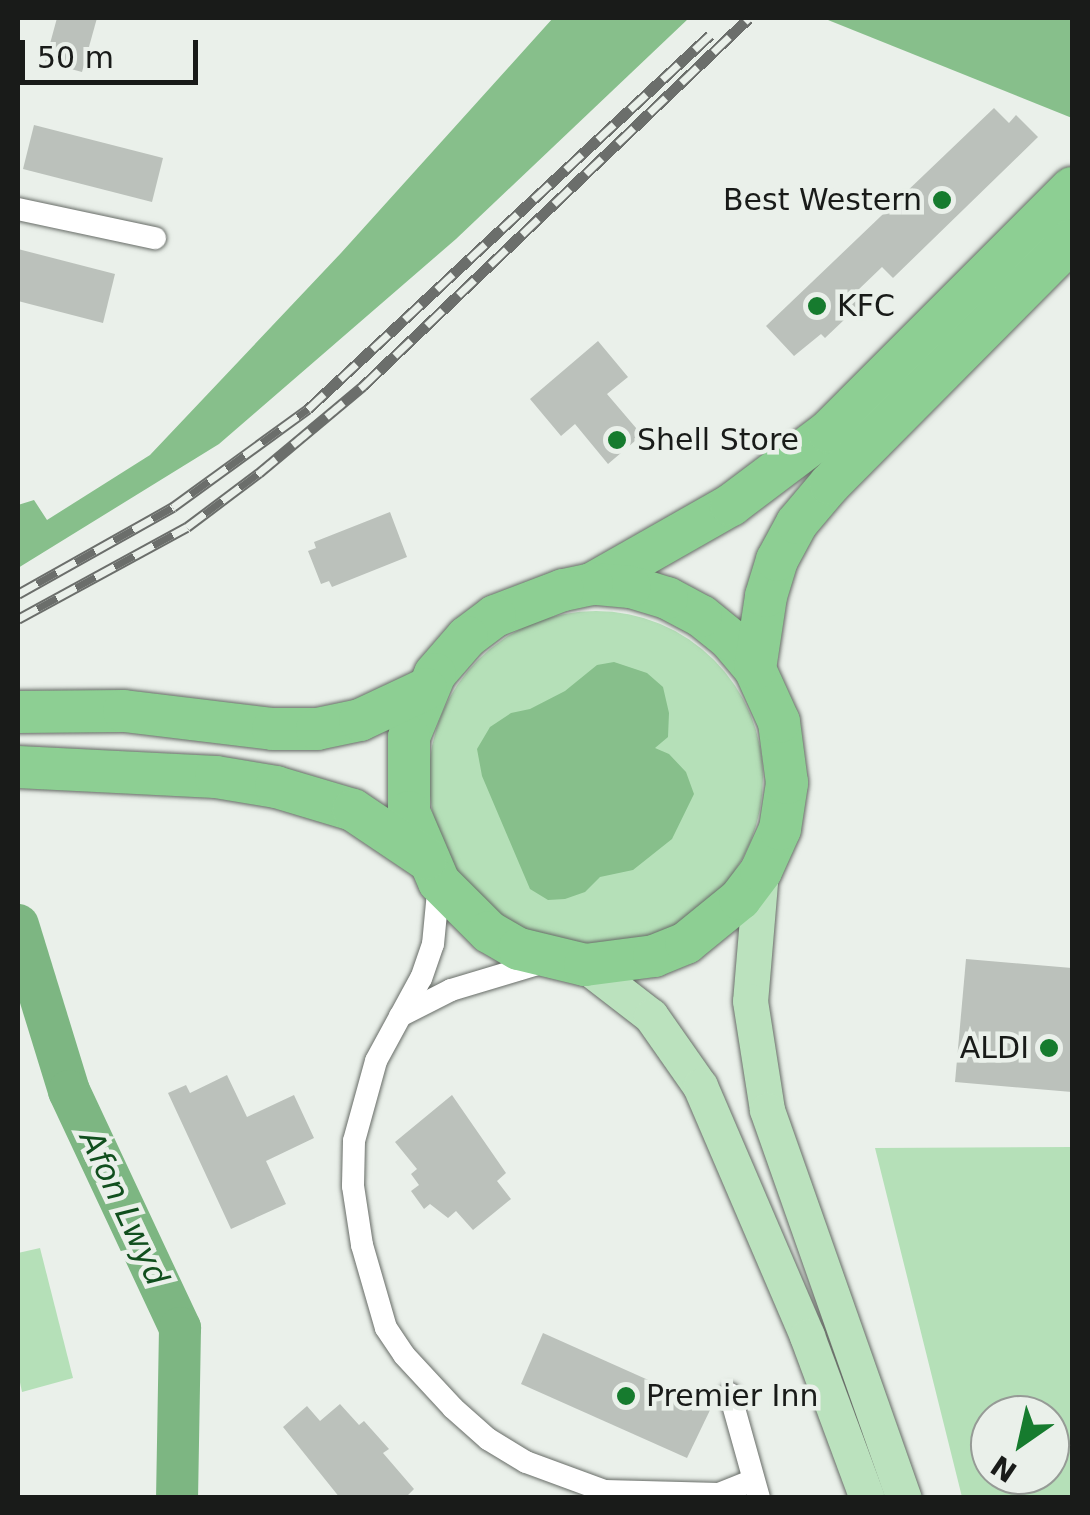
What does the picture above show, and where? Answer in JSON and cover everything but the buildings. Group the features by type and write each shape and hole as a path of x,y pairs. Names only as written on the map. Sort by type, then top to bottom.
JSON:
{"highway":[{"path":"432,871 409,812 409,737 426,689 453,650 495,616 526,601 592,584 731,505 828,432 1072,188"},
{"path":"755,669 766,596 777,560 797,523 830,484 1072,240"},
{"path":"25,766 216,778 276,788 353,810 432,871 488,932 569,962 654,956 686,943 715,924 761,871 780,829 787,783 779,722 755,669 730,640 684,607 630,587 592,584"},
{"path":"18,712 124,711 273,729 317,730 360,720 426,689"}],"main road":[{"path":"761,871 750,1001 768,1110 904,1498"},
{"path":"569,962 651,1016 700,1086 807,1336 867,1498"}],"street":[{"path":"18,209 154,238"},
{"path":"432,871 433,944 367,1088 354,1141 354,1186 374,1292 386,1328 404,1355 488,1440 559,1476 604,1491 664,1496 755,1489 730,1394"},
{"path":"400,1016 451,990 569,962"}],"green space":[{"path":"553,18 689,18 456,239 219,444 18,568 18,505 34,500 47,520 150,455 341,253"},
{"path":"823,18 1072,18 1072,118"},
{"path":"596,611 629,614 660,624 689,639 714,660 735,685 750,714 760,745 760,811 750,842 735,871 714,896 689,917 660,932 629,942 596,945 563,942 532,932 503,917 478,896 457,871 442,842 432,811 429,778 432,745 442,714 457,685 478,660 503,639 532,624 563,614"},
{"path":"614,662 647,673 663,687 669,713 668,737 655,748 669,754 686,772 694,794 672,839 633,870 600,877 585,892 548,900 530,889 482,776 477,749 490,727 511,713 530,709 565,691 597,665"},
{"path":"1072,1147 1072,1497 962,1497 875,1148"},
{"path":"40,1248 73,1378 22,1392 18,1373 18,1253"}],"waterway":[{"name":"Afon Lwyd","path":"18,925 69,1091 180,1328 177,1498"}],"railway":[{"path":"18,619 187,527 259,473 363,386 749,18"},
{"path":"18,594 173,507 308,409 710,35"}],"place":[{"name":"Best Western","path":"942,200"},
{"name":"KFC","path":"817,306"},
{"name":"Shell Store","path":"617,440"},
{"name":"ALDI","path":"1049,1048"},
{"name":"Premier Inn","path":"626,1396"}]}
